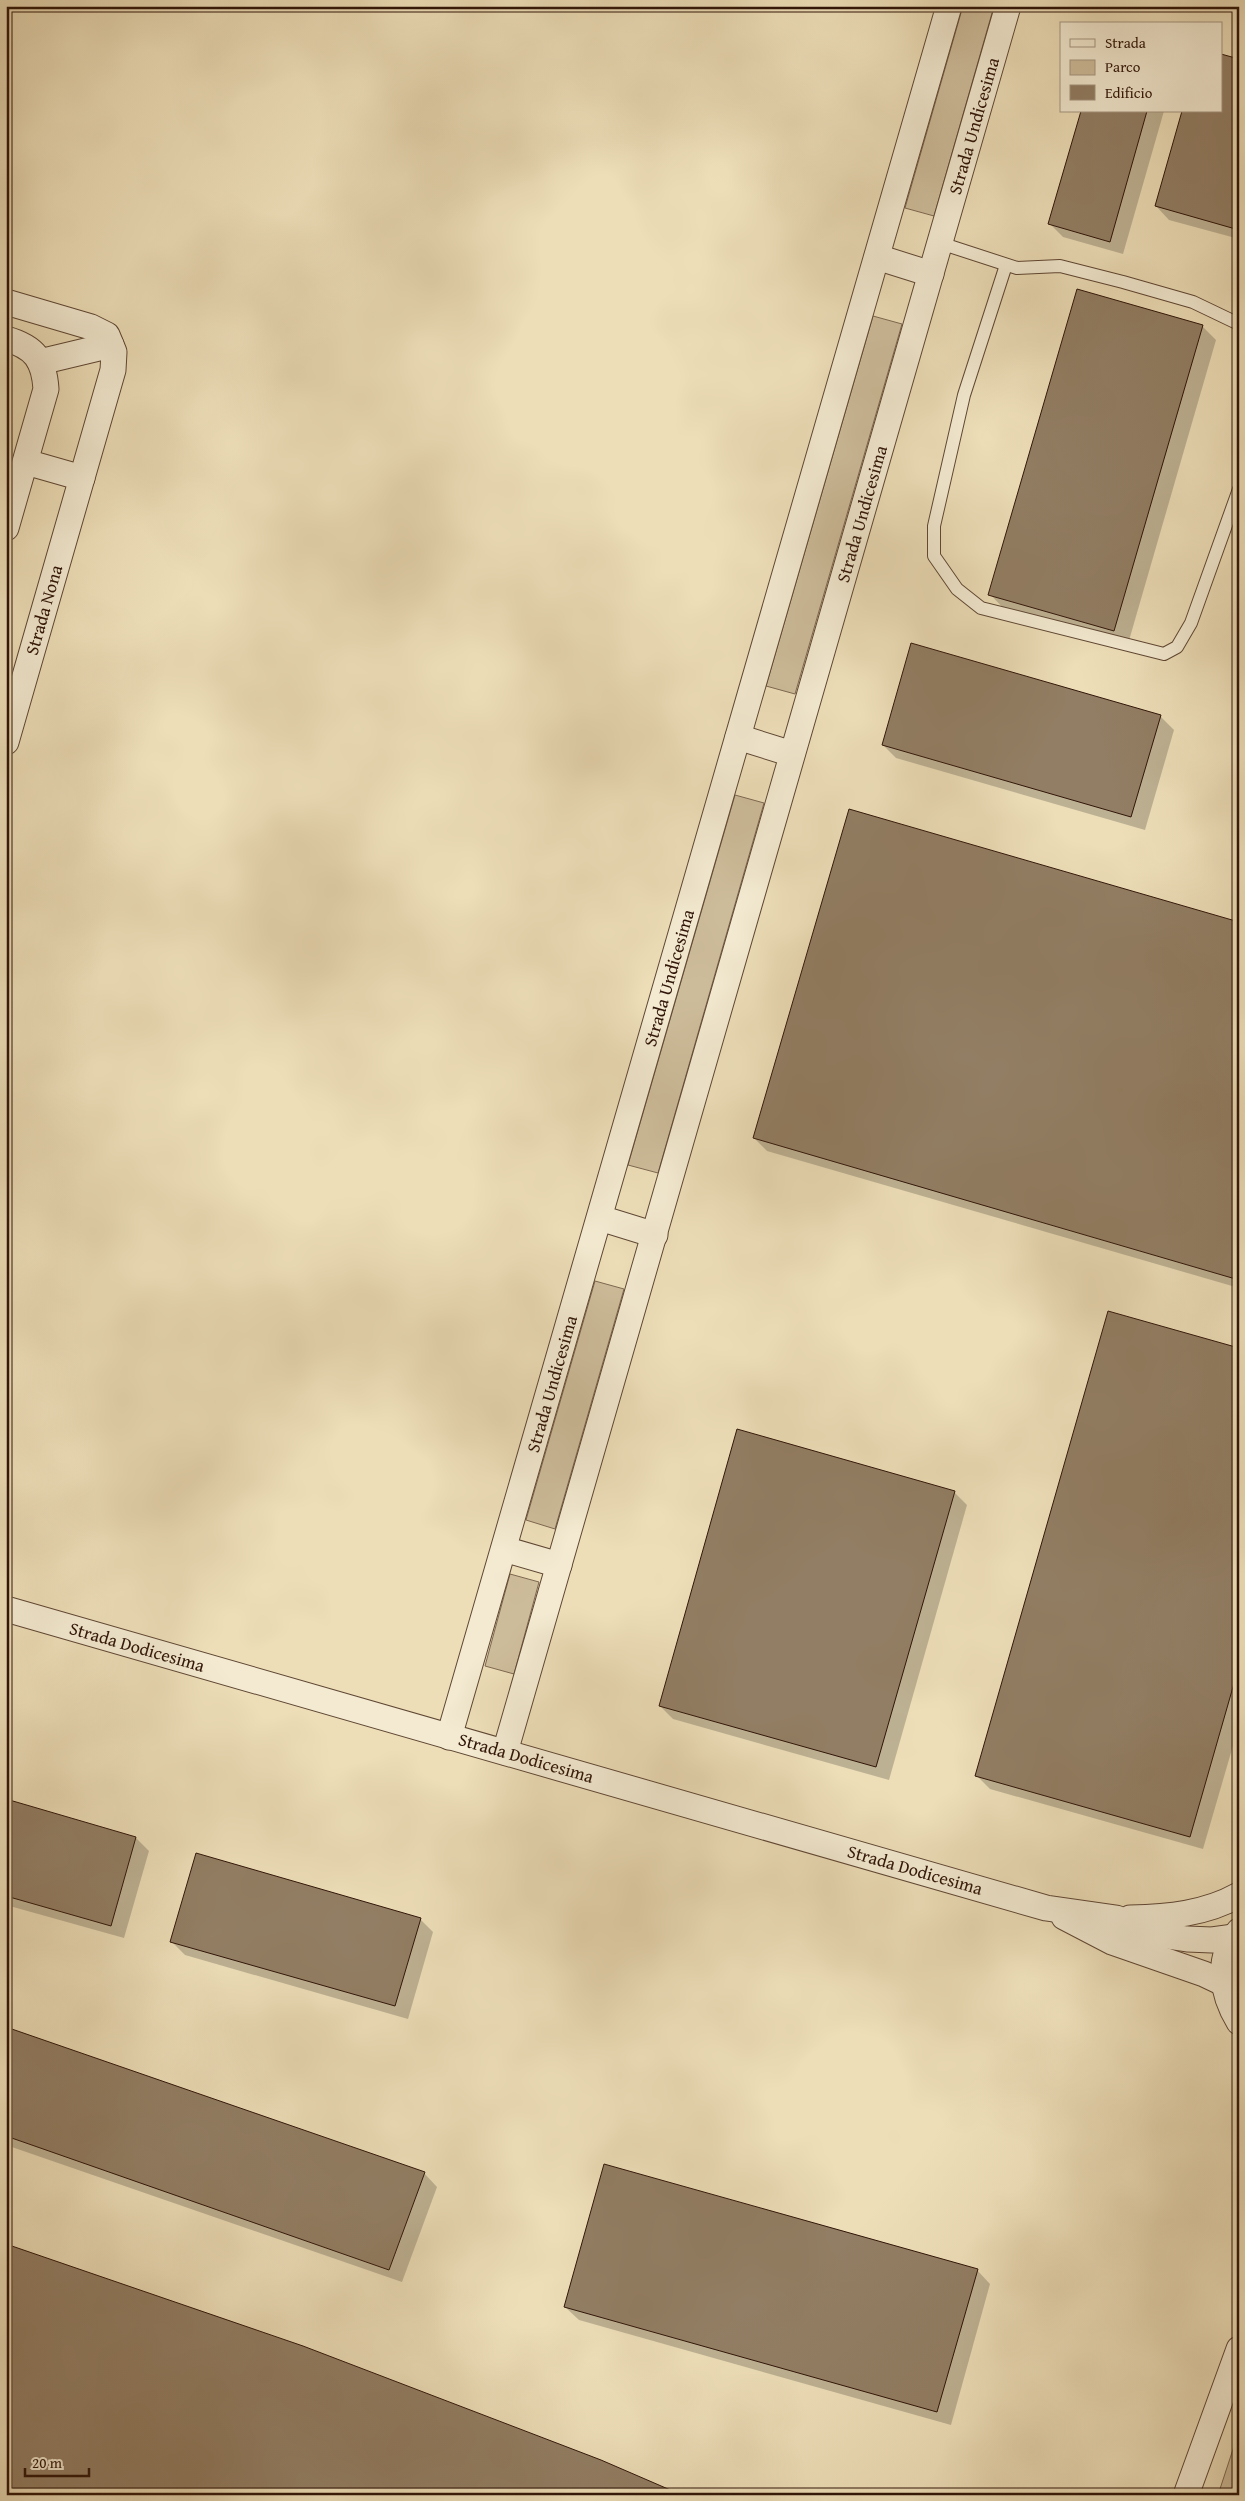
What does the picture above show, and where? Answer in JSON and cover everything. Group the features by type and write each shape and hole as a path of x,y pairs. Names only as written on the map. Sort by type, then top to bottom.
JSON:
{"street":[{"name":"Strada Undicesima","path":"449,1736 949,6"},
{"name":"Strada Undicesima","path":"505,1752 1008,6"},
{"path":"877,258 931,274"},
{"path":"6,302 91,327 107,335 111,345 40,362"},
{"path":"6,339 19,342 35,353 44,370 46,389 6,528"},
{"name":"Strada Nona","path":"6,742 113,370 114,352 111,345"},
{"path":"26,462 82,478"},
{"path":"738,737 792,754"},
{"path":"600,1218 655,1234"},
{"path":"504,1549 559,1566"},
{"name":"Strada Dodicesima","path":"6,1609 1046,1908"},
{"path":"1046,1908 1116,1918 1170,1917 1202,1910 1239,1895"},
{"path":"1046,1908 1112,1942 1204,1974 1223,1983"},
{"path":"1116,1918 1160,1934 1187,1939 1212,1940 1236,1934"},
{"path":"1236,1934 1224,1959 1223,1983 1228,2005 1239,2022"},
{"path":"1186,2495 1239,2349"}],"lane":[{"path":"940,243 1017,268 1060,266 1114,280 1194,302 1239,324"},
{"path":"1006,265 964,394 934,526 934,556 957,589 981,608 1164,654 1178,648 1191,624 1239,490"}],"green space":[{"path":"963,6 994,6 934,216 905,208"},
{"path":"873,316 902,324 795,694 766,686"},
{"path":"735,795 764,803 658,1173 628,1165"},
{"path":"595,1281 624,1289 555,1529 526,1520"},
{"path":"510,1574 539,1582 514,1674 485,1666"},
{"path":"1239,2431 1239,2495 1218,2495"}],"building":[{"path":"1222,54 1239,59 1239,230 1155,206 1182,112 1222,112"},
{"path":"1081,112 1147,112 1110,242 1048,224"},
{"path":"1077,289 1203,325 1114,631 988,595"},
{"path":"911,643 1161,715 1131,817 882,745"},
{"path":"849,809 1239,922 1239,1280 753,1138"},
{"path":"1108,1311 1239,1348 1239,1666 1190,1837 975,1776"},
{"path":"737,1429 955,1491 876,1767 659,1706"},
{"path":"6,1799 136,1837 111,1926 6,1896"},
{"path":"196,1853 421,1918 395,2006 170,1942"},
{"path":"6,2027 425,2172 389,2270 6,2136"},
{"path":"604,2164 978,2269 937,2412 564,2307"},
{"path":"6,2244 303,2346 601,2460 682,2495 6,2495"}]}
